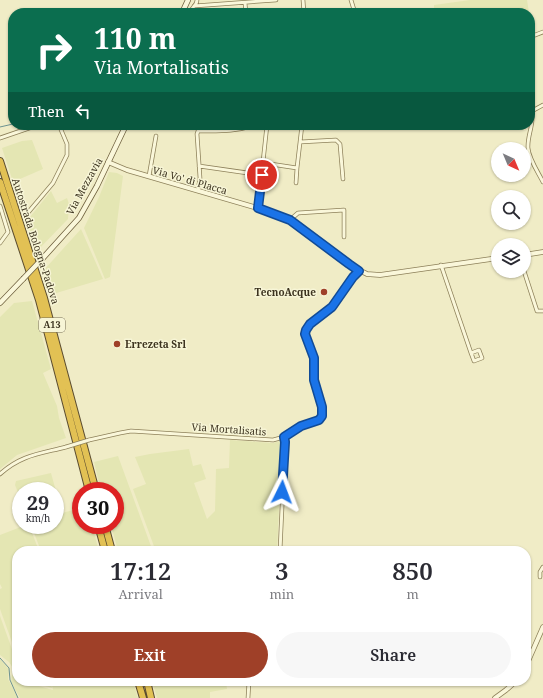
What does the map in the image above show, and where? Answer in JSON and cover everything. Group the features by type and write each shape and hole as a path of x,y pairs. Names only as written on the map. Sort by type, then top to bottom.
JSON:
{"highway":[{"name":"Autostrada Bologna-Padova","path":"0,161 44,298 94,482"},
{"name":"Autostrada Bologna-Padova","path":"0,182 39,300 87,482"},
{"path":"100,534 104,546"},
{"path":"107,534 111,546"},
{"path":"139,686 143,698"},
{"path":"148,686 151,698"}],"main road":[{"name":"Via Mezzavia","path":"0,303 79,218 124,130"}],"street":[{"path":"194,6 198,0 208,4"},
{"path":"194,6 276,0"},
{"path":"245,3 246,8"},
{"path":"0,138 23,130"},
{"path":"26,215 53,184 67,155 67,144 61,130"},
{"path":"198,190 200,178 198,131 240,130"},
{"path":"258,208 267,130"},
{"path":"296,183 301,130"},
{"path":"531,130 528,145 529,152 543,182"},
{"path":"149,176 156,136"},
{"path":"300,142 336,140 340,144 343,179"},
{"name":"Via Vo' di Placca","path":"108,162 127,170 258,208 290,220 359,271 367,274 380,275 491,259"},
{"path":"264,163 297,168"},
{"path":"199,166 262,175"},
{"path":"0,206 8,232 0,243"},
{"path":"290,220 298,213 344,210 344,237"},
{"path":"531,254 543,252"},
{"path":"441,265 471,353"},
{"name":"Via Mortalisatis","path":"353,277 355,268"},
{"name":"Via Mortalisatis","path":"0,474 15,462 24,458 89,440 131,431 274,440 284,437 301,426 319,420 322,416 322,407 314,380 314,358 305,334 306,330 310,324 332,307 353,277 359,271"},
{"path":"526,278 537,312 543,311"},
{"path":"280,546 284,437"},
{"path":"540,577 540,572 543,567"},
{"path":"531,655 543,627"},
{"path":"248,698 249,686"},
{"path":"495,698 510,686"}],"green space":[{"path":"470,0 527,0 528,8 434,8 434,5"},
{"path":"32,140 43,169 13,182 2,148 22,141"},
{"path":"109,172 117,173 123,176 110,277 105,279 84,228"},
{"path":"51,191 57,203 67,198 69,204 68,219 37,251 27,222"},
{"path":"81,229 103,279 53,294 50,293 43,271"},
{"path":"32,301 51,369 43,373 57,406 59,418 66,438 17,455 0,469 0,317 14,303"},
{"path":"230,440 273,443 280,441 282,442 277,546 154,546 133,489 146,484 135,457 189,449 193,466 201,464 206,479 194,483 207,519 215,511 216,469 229,468"},
{"path":"118,456 151,546 117,546 113,534 124,534 124,482 99,482 94,462"},
{"path":"51,473 53,482 16,482"},
{"path":"72,510 72,534 94,534 98,546 39,546 34,534 64,534 64,512"},
{"path":"12,530 12,534 32,534 37,546 12,546 12,642 0,609 0,589 2,588 0,584 0,535"},
{"path":"0,616 12,649 12,666 0,655"},
{"path":"0,659 9,669 8,679 18,698 0,698"},
{"path":"13,686 39,686 53,690 52,686 134,686 138,698 20,698"},
{"path":"153,686 227,686 227,689 210,692 210,698 157,698"}],"waterway":[{"path":"0,127 8,125"},
{"path":"0,658 9,668 12,684"},
{"path":"13,686 18,698"}],"place":[{"name":"TecnoAcque","path":"324,292"},
{"name":"Errezeta Srl","path":"117,344"}],"route":[{"path":"262,175 258,208 290,220 359,271 353,277 332,307 310,324 306,330 305,334 315,362 313,375 322,407 322,416 319,420 301,426 284,437 282,492"}]}
